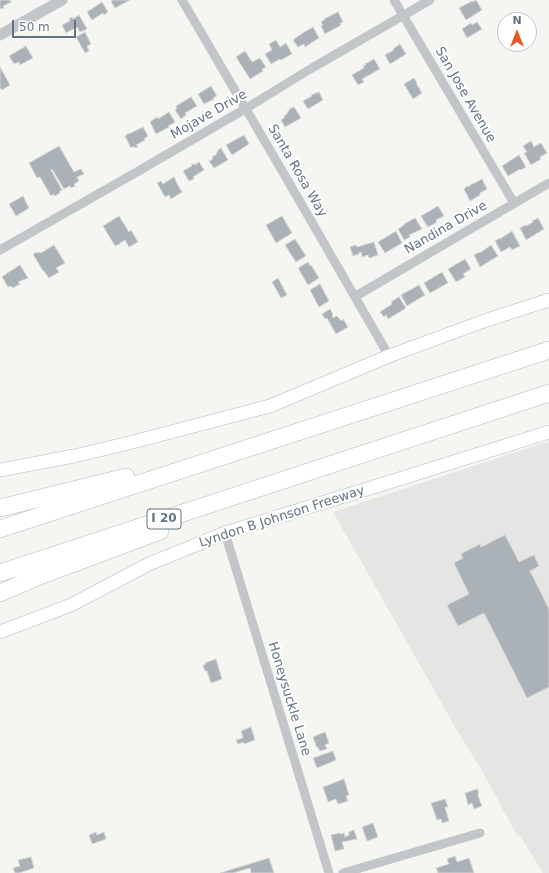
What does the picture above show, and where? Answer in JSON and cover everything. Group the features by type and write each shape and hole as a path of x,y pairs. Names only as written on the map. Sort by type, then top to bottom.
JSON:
{"highway":[{"path":"0,529 549,350"},
{"name":"I 20","path":"0,573 549,393"},
{"path":"0,508 122,478 317,426"},
{"path":"0,593 42,575 134,542 329,465"}],"main road":[{"path":"0,470 74,456 125,444 270,406 389,356 486,320 549,300"},
{"name":"Lyndon B Johnson Freeway","path":"0,632 71,605 149,564 225,533 549,432"}],"street":[{"path":"0,35 62,0"},
{"name":"Santa Rosa Way","path":"182,0 356,296 389,356"},
{"name":"San Jose Avenue","path":"394,0 514,204"},
{"name":"Mojave Drive","path":"0,250 245,109 312,68 430,0"},
{"name":"Nandina Drive","path":"356,296 549,183"},
{"name":"Honeysuckle Lane","path":"225,533 329,873"},
{"path":"343,873 480,833"}],"shaded area":[{"path":"549,441 549,873 543,873 520,836 518,837 481,769 458,732 333,512"}],"building":[{"path":"0,0 10,0 11,2 3,6 4,8 1,9"},
{"path":"130,0 115,8 111,1"},
{"path":"476,0 482,10 466,20 459,8"},
{"path":"102,2 108,12 104,15 103,13 92,20 87,12"},
{"path":"338,12 343,22 340,23 341,25 325,34 321,26 323,25 321,22"},
{"path":"79,15 87,29 80,32 77,27 66,33 62,25 70,21 69,19 72,17 73,19"},
{"path":"477,22 482,29 467,38 462,29 471,23 472,25"},
{"path":"313,27 319,38 305,47 304,44 298,47 293,40"},
{"path":"85,32 91,44 87,46 89,51 85,53 76,37"},
{"path":"276,40 280,47 286,43 292,54 271,64 265,54 272,50 269,44"},
{"path":"400,44 406,54 390,64 385,55 394,50 393,49"},
{"path":"26,46 33,58 20,65 19,62 14,64 9,56"},
{"path":"245,51 252,62 260,58 266,67 262,69 263,71 250,79 236,57"},
{"path":"374,59 380,69 362,79 364,82 358,85 352,75 364,68 363,66 366,65 365,64"},
{"path":"0,67 10,85 2,90 0,88"},
{"path":"414,78 422,93 413,99 404,84"},
{"path":"211,86 217,96 204,104 198,94"},
{"path":"319,92 323,100 308,109 303,101 312,96 311,95"},
{"path":"191,97 197,106 185,113 186,115 181,119 175,110 177,108 176,106"},
{"path":"294,107 301,118 285,127 281,120 288,113 287,112 290,110 289,109"},
{"path":"169,112 175,122 156,134 150,122"},
{"path":"143,127 148,136 144,139 145,140 136,145 138,147 135,148 134,146 131,148 125,136"},
{"path":"244,135 249,144 232,155 226,145"},
{"path":"531,141 534,147 541,143 547,153 531,165 524,153 527,152 523,146"},
{"path":"59,146 74,172 81,169 84,174 77,177 79,181 74,184 75,186 71,188 70,186 64,189 52,169 51,170 62,190 55,196 54,194 51,196 40,177 37,178 29,163"},
{"path":"221,148 228,160 214,168 209,161 213,159 212,157 217,154 217,151"},
{"path":"519,155 526,167 508,176 502,166"},
{"path":"199,162 204,170 193,177 194,179 189,181 183,171 192,166 191,165 195,165"},
{"path":"174,177 182,192 171,199 169,195 165,197 157,183 161,181 163,184"},
{"path":"482,179 487,189 470,201 464,189"},
{"path":"23,196 29,208 16,216 9,204"},
{"path":"438,206 444,216 436,220 437,222 428,227 421,216"},
{"path":"119,216 129,232 131,230 138,242 129,247 125,240 115,246 103,226"},
{"path":"282,216 292,233 276,243 266,225"},
{"path":"415,218 422,229 409,235 410,237 404,240 398,229"},
{"path":"538,218 544,229 526,240 520,228"},
{"path":"396,231 402,243 385,253 378,242"},
{"path":"512,231 520,246 512,250 510,247 501,252 495,241"},
{"path":"295,239 306,256 296,262 285,245"},
{"path":"374,242 378,255 369,258 368,255 362,257 361,252 353,256 350,247 356,245 357,247"},
{"path":"54,245 65,263 56,268 59,272 49,278 33,254 37,252 41,253"},
{"path":"491,245 498,256 480,267 474,255 479,252 480,253"},
{"path":"465,259 471,269 463,274 465,277 456,282 448,269"},
{"path":"308,262 319,278 308,285 298,268"},
{"path":"20,265 28,278 18,282 20,284 13,288 11,286 8,287 2,277"},
{"path":"442,272 448,283 430,293 424,283"},
{"path":"278,278 287,295 281,298 272,282"},
{"path":"320,284 329,301 319,307 310,290"},
{"path":"419,285 425,295 407,306 401,295"},
{"path":"399,297 406,308 388,319 386,315 384,317 380,312"},
{"path":"330,309 333,314 333,318 337,316 341,321 343,319 348,327 336,334 327,318 325,319 322,314"},
{"path":"505,535 519,562 534,555 539,566 530,571 549,609 549,687 527,698 484,613 458,626 447,605 469,594 454,563 463,558 461,554 480,544 481,547"},
{"path":"216,659 222,679 211,683 207,671 205,671 203,665"},
{"path":"251,727 255,740 244,744 244,742 238,744 236,740 243,738 241,731"},
{"path":"325,732 329,743 325,745 327,749 320,751 318,747 317,748 313,737"},
{"path":"333,751 336,760 317,768 313,758"},
{"path":"344,779 349,795 346,796 348,801 338,804 336,799 328,802 323,787"},
{"path":"477,789 482,806 474,809 472,803 468,805 465,793"},
{"path":"445,799 448,807 445,807 449,821 442,823 441,819 437,820 431,803"},
{"path":"373,823 378,837 367,841 362,827"},
{"path":"354,830 357,839 342,842 344,849 335,851 331,835 344,833 345,837 349,835 349,832"},
{"path":"96,832 97,835 104,832 106,839 92,844 89,835"},
{"path":"455,856 457,862 469,858 474,873 438,873 436,868 449,864 447,859"},
{"path":"31,857 34,868 15,873 13,868 20,866 18,860"},
{"path":"269,858 274,873 251,873 250,868 233,873 220,873"}]}
